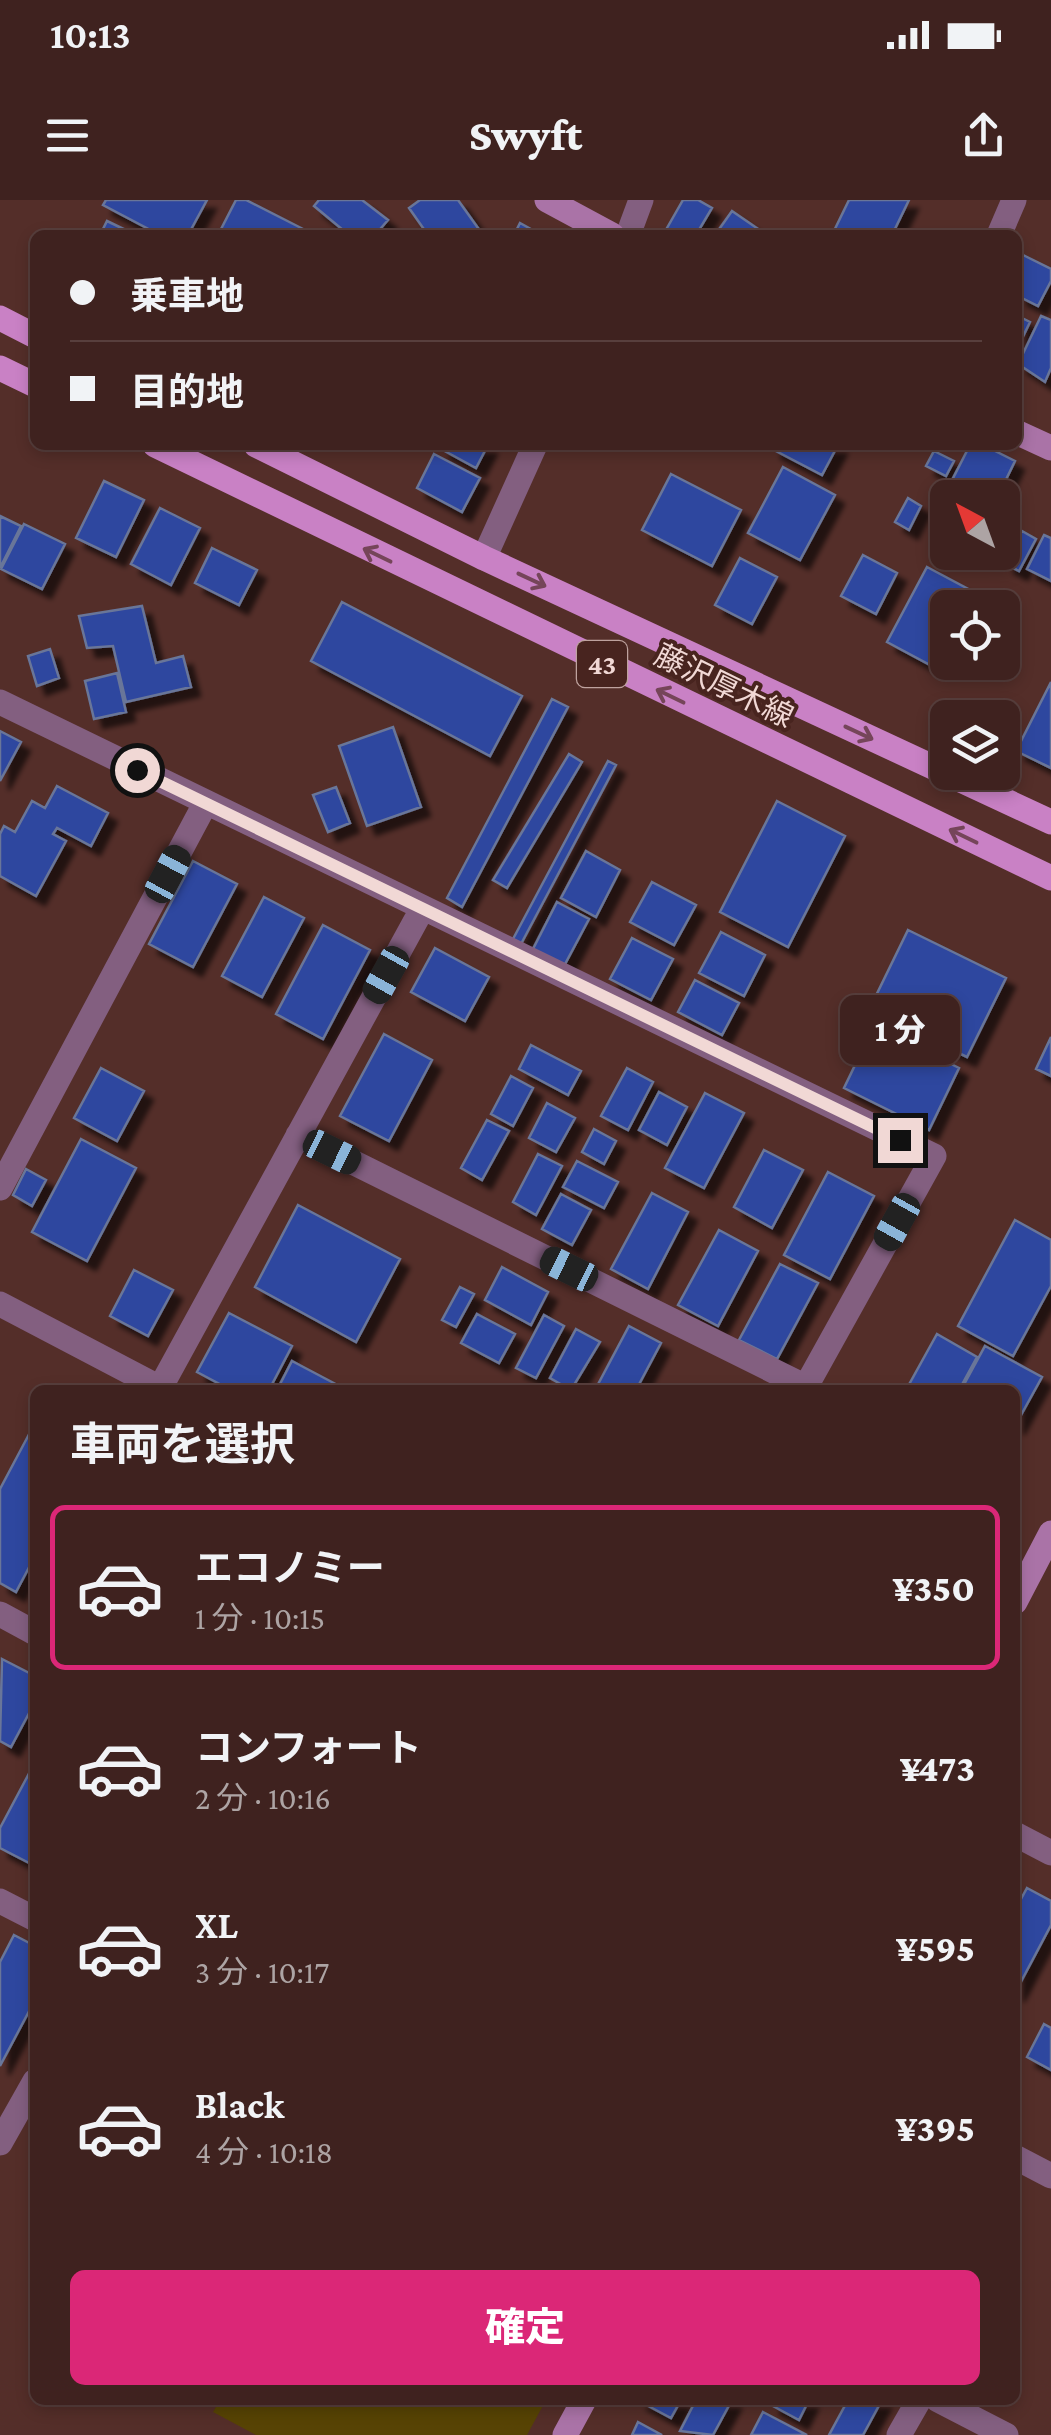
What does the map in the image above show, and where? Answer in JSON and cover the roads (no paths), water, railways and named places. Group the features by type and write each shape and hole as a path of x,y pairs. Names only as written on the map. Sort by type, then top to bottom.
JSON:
{"main road":[{"path":"0,318 30,333"},
{"path":"0,368 30,383"},
{"name":"藤沢厚木線","path":"165,450 1051,878"},
{"name":"藤沢厚木線","path":"266,450 484,558 1051,822"}],"street":[{"path":"547,200 603,230"},
{"path":"630,230 641,200"},
{"path":"1001,230 1014,200"},
{"path":"1022,435 1051,448"},
{"path":"484,558 533,450"},
{"path":"0,702 421,911 934,1156 807,1385"},
{"path":"0,1188 205,804"},
{"path":"163,1385 421,911"},
{"path":"298,1135 799,1385"},
{"path":"0,1304 153,1385"},
{"path":"1020,1592 1051,1533"},
{"path":"0,1614 30,1625"},
{"path":"1020,1837 1051,1853"},
{"path":"0,1901 30,1917"},
{"path":"0,2143 30,2090"},
{"path":"1020,2160 1051,2176"},
{"path":"565,2435 581,2405"},
{"path":"900,2435 917,2405"},
{"path":"948,2405 1006,2435"}]}
